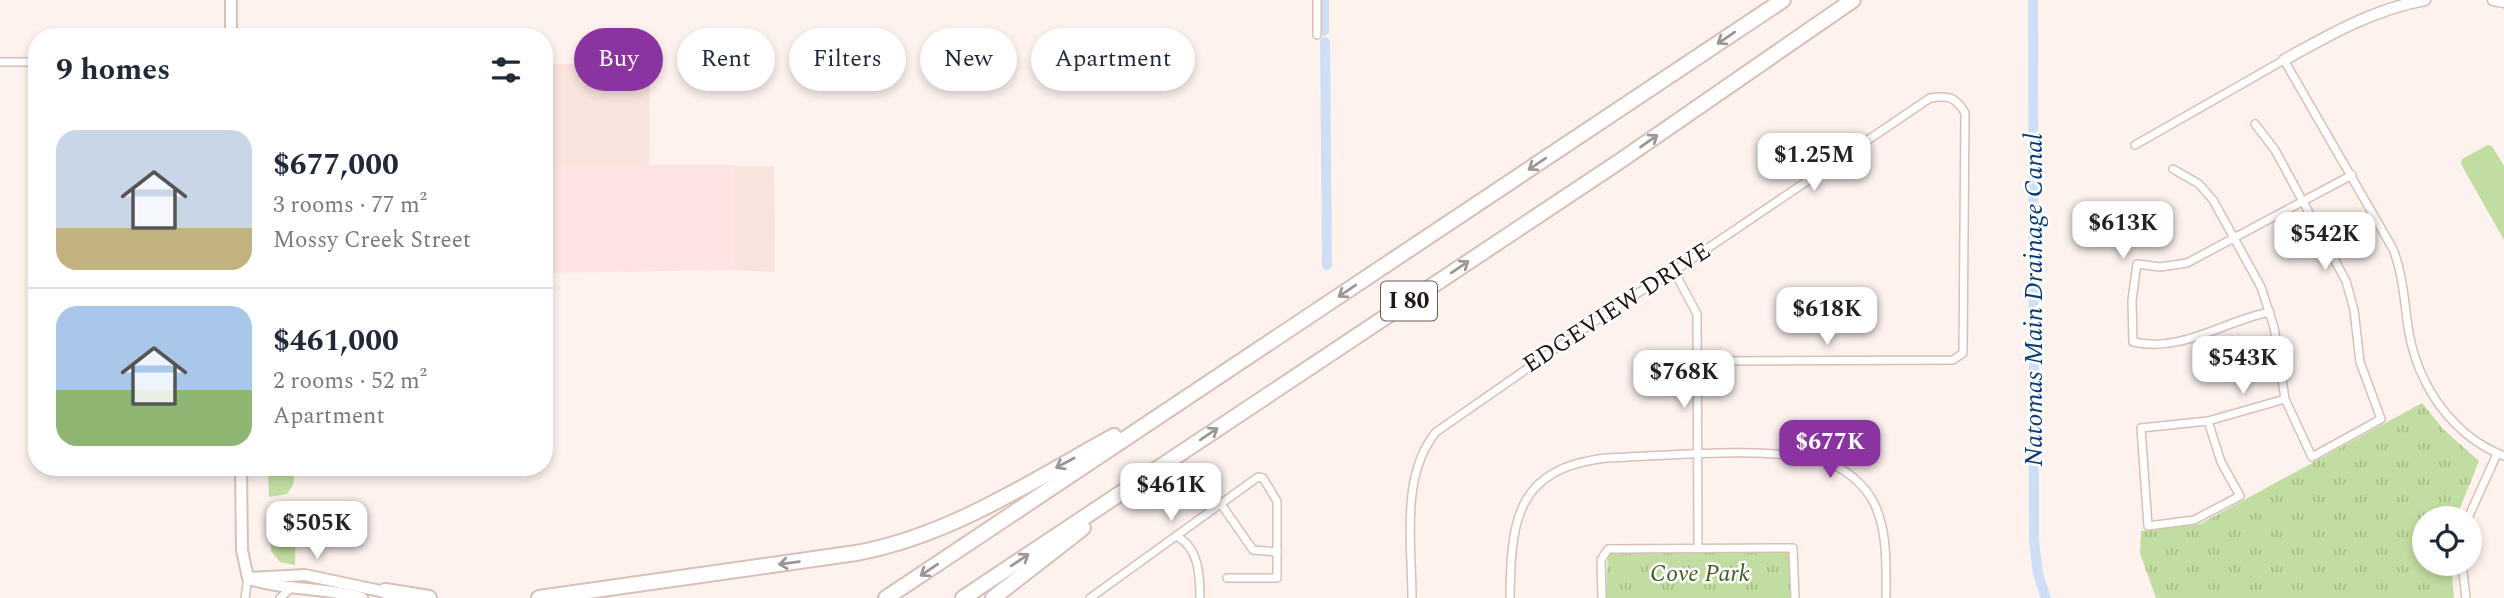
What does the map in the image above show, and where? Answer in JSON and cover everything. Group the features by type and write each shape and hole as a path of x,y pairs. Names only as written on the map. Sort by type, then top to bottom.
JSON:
{"highway":[{"name":"I 80","path":"886,598 1783,0"},
{"name":"I 80","path":"963,598 1620,161 1853,0"},
{"path":"539,598 856,553 901,543 954,522 1190,396"},
{"path":"992,598 1184,451"},
{"path":"386,591 429,598"},
{"path":"559,598 592,591"}],"main road":[{"path":"231,0 231,28"},
{"path":"240,476 242,550 248,578"},
{"path":"248,578 305,575 386,591 400,598"},
{"path":"248,578 278,587 319,589 362,598"}],"street":[{"path":"1317,0 1317,35"},
{"path":"2135,145 2284,60 2362,20 2388,9 2425,0"},
{"path":"2493,0 2504,2"},
{"path":"2284,60 2352,175 2399,265 2412,344 2428,388 2460,428 2501,455 2474,506"},
{"path":"0,62 28,62"},
{"name":"EDGEVIEW DRIVE","path":"1412,598 1413,478 1419,456 1436,432 1620,304 1674,271 1930,98 1946,95 1958,102 1965,113 1963,353 1953,360 1697,361"},
{"path":"2173,169 2204,189 2261,287 2270,312 2285,399 2312,457 2381,419 2360,362 2354,310 2346,281 2275,150 2255,124"},
{"path":"2270,312 2199,338 2145,345 2133,342 2132,300 2137,264 2160,267 2187,263 2352,175"},
{"path":"1674,271 1697,313 1698,547"},
{"path":"2208,421 2221,462 2240,496 2194,520 2148,526 2141,428 2208,421 2285,399"},
{"path":"1510,598 1510,543 1516,522 1524,503 1546,477 1578,461 1698,455 1791,455 1829,463 1853,477 1873,501 1883,531 1886,598"},
{"path":"1090,598 1258,477 1263,478 1277,501 1277,578 1227,578"},
{"path":"1221,504 1253,550 1277,552"},
{"path":"1177,536 1183,539 1199,566 1200,598"},
{"path":"1602,598 1601,560 1608,550 1698,547 1793,548 1794,598"},
{"path":"2463,576 2466,598"},
{"path":"244,598 248,578"},
{"path":"280,598 291,588"}],"shaded area":[{"path":"553,64 574,64 574,91 650,91 649,165 553,165"},
{"path":"553,165 735,165 735,270 553,273"},
{"path":"735,166 774,166 775,272 735,270"}],"green space":[{"path":"2488,145 2492,146 2504,166 2504,240 2461,164 2462,159"},
{"path":"2422,403 2444,430 2479,461 2461,506 2412,506 2412,576 2452,576 2454,598 2156,598 2140,553 2141,531 2200,524"},
{"path":"268,476 294,476 293,485 287,494 269,497"},
{"path":"270,515 289,515 296,521 295,565 280,562 271,551"},
{"name":"Cove Park","path":"1793,548 1793,598 1606,598 1608,549"}],"waterway":[{"path":"1324,0 1324,31"},
{"name":"Natomas Main Drainage Canal","path":"2033,0 2034,541 2038,574 2046,598"},
{"path":"1325,42 1327,265"}]}
